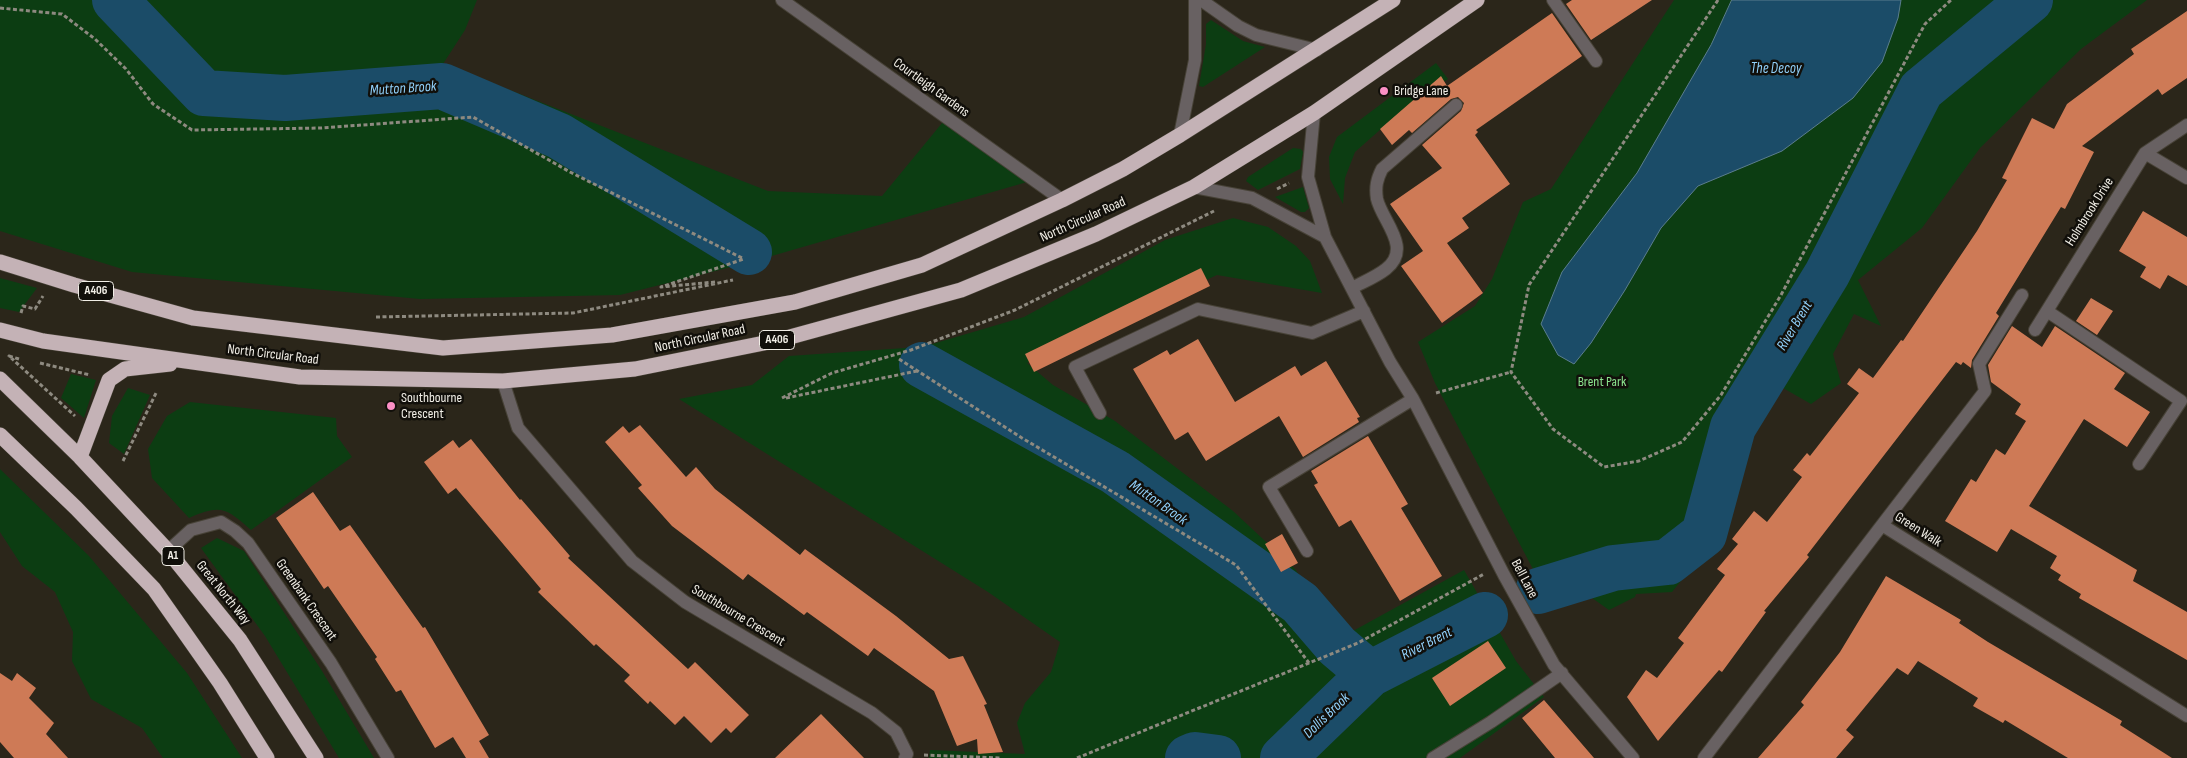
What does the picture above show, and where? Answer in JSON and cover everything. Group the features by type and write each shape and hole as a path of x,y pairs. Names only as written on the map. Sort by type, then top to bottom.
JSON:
{"highway":[{"name":"North Circular Road","path":"0,262 74,285 194,318 443,348 612,335 794,302 922,264 1062,200 1123,169 1180,135 1318,50 1393,0"},
{"name":"North Circular Road","path":"0,330 43,341 300,377 503,381 635,369 779,340 961,290 1096,234 1194,187 1314,113 1476,0"},
{"path":"80,457 109,380 125,368 196,362"},
{"name":"Great North Way","path":"0,379 80,457 168,551 240,640 316,758"},
{"path":"0,435 76,508 154,589 220,683 268,758"}],"street":[{"name":"Courtleigh Gardens","path":"782,0 1062,200"},
{"path":"1180,135 1195,60 1195,0"},
{"path":"1201,0 1256,36 1318,50"},
{"path":"1553,0 1596,62"},
{"path":"1352,288 1387,269 1393,262 1396,254 1397,244 1394,233 1378,201 1377,179 1382,169 1456,105"},
{"path":"1306,551 1269,487 1413,399 1390,362 1325,237 1308,177 1314,113"},
{"name":"Holmbrook Drive","path":"2035,330 2145,153 2187,125"},
{"path":"2145,153 2187,178"},
{"path":"1194,187 1252,198 1325,237"},
{"path":"1882,525 1986,391 1978,364 2022,295"},
{"path":"1100,413 1075,367 1198,309 1312,333 1364,311"},
{"path":"2047,311 2181,402 2139,464"},
{"name":"Southbourne Crescent","path":"503,381 518,428 632,561 685,602 872,714 896,732 906,756"},
{"name":"Bell Lane","path":"1413,399 1504,575 1554,665 1633,758"},
{"name":"Greenbank Crescent","path":"168,551 191,530 221,522 248,543 331,663 388,758"},
{"name":"Green Walk","path":"1704,758 1882,525 2187,716"},
{"path":"1433,758 1492,722 1562,673"}],"path":[{"path":"1718,0 1529,285 1511,372 1553,430 1604,467 1639,461 1682,442 1721,395 1781,295 1925,24 1951,0"},
{"path":"0,8 62,14 95,39 126,69 153,104 192,130 321,128 473,116 570,172 744,259 661,287 733,280 573,313 368,318"},
{"path":"1275,190 1290,182"},
{"path":"918,371 782,398 832,374 911,350 1015,310 1215,211"},
{"path":"21,313 23,306 35,309 46,291"},
{"path":"29,361 9,356 81,421"},
{"path":"898,359 1022,438 1236,565 1309,663"},
{"path":"38,363 97,377"},
{"path":"1436,393 1511,372"},
{"path":"123,461 157,391"},
{"path":"1077,758 1358,643 1476,579"},
{"path":"906,756 1001,758"}],"green space":[{"path":"0,0 477,0 465,30 443,64 768,191 882,196 947,117 1034,180 751,262 620,295 420,299 132,272 0,231"},
{"name":"Brent Park","path":"1674,0 2147,0 2081,49 1980,148 1922,228 1858,280 1881,326 1854,314 1833,354 1841,383 1811,404 1776,384 1768,391 1744,423 1710,545 1672,592 1636,594 1635,597 1609,610 1585,593 1554,609 1435,383 1418,342 1475,306 1492,279 1523,202 1551,189"},
{"path":"1211,20 1243,41 1265,47 1203,87 1199,86 1206,44 1206,24"},
{"path":"1436,63 1448,79 1407,106 1355,152 1345,178 1343,204 1330,179 1329,157 1337,137"},
{"path":"1293,148 1301,149 1303,152 1300,169 1258,190 1246,181 1248,177"},
{"path":"1303,187 1309,208 1305,212 1301,212 1275,197"},
{"path":"1233,218 1268,227 1296,246 1310,261 1322,293 1217,275 1027,363 1053,385 1115,421 1233,511 1295,569 1342,637 1464,570 1516,661 1544,697 1460,758 929,758 930,750 1025,754 1017,723 1025,703 1051,672 1060,642 988,592 679,399 752,385 789,356 905,348 920,344 929,345 1024,317 1165,240"},
{"path":"0,278 37,288 19,312 0,308"},
{"path":"71,374 96,380 84,418 61,398"},
{"path":"128,388 150,395 124,454 109,443 112,416"},
{"path":"190,402 336,418 337,436 352,457 251,530 223,510 209,511 189,518 152,478 148,449 167,416"},
{"path":"0,469 89,556 187,673 242,758 163,758 142,728 91,699 72,661 73,632 55,592 22,566 0,532"},
{"path":"217,538 244,551 322,671 374,758 339,758 265,636 201,548"}],"water":[{"name":"The Decoy","path":"1732,0 1901,0 1898,18 1882,62 1853,98 1782,151 1698,186 1661,228 1625,290 1591,343 1574,364 1558,355 1541,324 1562,272 1637,173 1711,45"}],"building":[{"path":"1572,0 1652,0 1591,40 1566,4"},
{"path":"2187,11 2187,78 2162,95 2158,89 2082,146 2094,152 2065,209 2061,207 1996,313 1999,316 1972,360 1971,368 1963,362 1961,365 1956,362 1807,555 1809,557 1764,611 1766,612 1722,672 1719,670 1658,741 1627,697 1646,670 1657,678 1684,643 1678,638 1725,575 1717,569 1738,544 1732,539 1754,511 1767,522 1802,477 1793,470 1807,453 1810,456 1859,393 1847,384 1859,368 1873,378 1901,340 1903,341 1977,231 2007,180 2002,178 2032,118 2054,129 2067,104 2134,54 2131,49"},
{"path":"1552,13 1582,56 1476,130 1478,132 1475,135 1510,184 1462,218 1469,228 1447,243 1483,293 1442,323 1401,266 1423,251 1390,204 1442,168 1422,145 1461,111 1464,103 1458,97 1451,99 1412,133 1409,130 1392,145 1380,129 1441,76 1447,86"},
{"path":"2143,211 2187,237 2187,286 2168,275 2160,289 2140,277 2146,267 2119,251"},
{"path":"1201,268 1210,286 1034,372 1025,354"},
{"path":"2091,298 2113,311 2097,335 2076,321"},
{"path":"2012,326 2042,347 2055,326 2125,373 2114,389 2150,412 2127,447 2084,419 2029,506 2137,570 2133,581 2187,612 2187,660 2079,598 2081,594 2058,580 2061,575 2050,568 2057,556 2011,529 1997,552 1945,521 1971,479 1976,482 1996,449 2005,455 2026,421 2015,414 2021,404 1991,382 1988,365"},
{"path":"1198,339 1235,402 1295,366 1301,376 1326,361 1360,417 1357,418 1359,422 1303,457 1279,416 1206,461 1188,432 1175,440 1133,369 1167,350 1170,355"},
{"path":"640,425 686,477 696,467 715,489 800,555 805,549 896,616 949,659 963,656 987,704 984,705 1003,752 978,754 977,739 957,746 934,691 874,648 868,656 807,612 804,615 748,574 743,580 672,526 638,488 642,485 605,442 623,426 629,433"},
{"path":"1368,436 1408,504 1401,508 1442,576 1400,601 1351,520 1339,527 1314,485 1318,483 1311,471"},
{"path":"471,439 520,500 570,556 568,558 688,669 695,662 749,715 731,733 726,728 711,743 684,716 675,725 650,701 648,704 624,681 630,675 596,644 594,646 538,592 541,589 456,488 448,494 424,462 453,440 459,448"},
{"path":"313,492 340,531 350,525 423,628 425,627 489,735 479,741 489,758 466,758 453,737 435,748 401,690 396,692 375,659 377,657 328,586 324,589 276,518"},
{"path":"1282,534 1298,563 1281,572 1265,544"},
{"path":"1886,576 1961,620 1959,623 1988,642 2122,721 2120,725 2172,758 2068,758 2005,720 2003,723 1973,706 1978,698 1918,661 1908,675 1897,668 1846,730 1854,737 1836,758 1758,758 1804,705 1801,702 1840,652"},
{"path":"1488,641 1506,668 1450,706 1432,678"},
{"path":"0,673 12,681 17,673 36,688 29,698 54,723 46,734 68,758 14,758 0,742"},
{"path":"1544,700 1594,758 1555,758 1522,718"},
{"path":"821,714 864,758 775,758"}],"waterway":[{"name":"Mutton Brook","path":"115,0 204,93 285,98 442,86 559,136 749,252"},
{"name":"River Brent","path":"1538,591 1613,568 1668,562 1704,534 1733,427 1827,274 1921,90 2030,0"},
{"name":"Mutton Brook","path":"922,365 1115,472 1300,603 1337,646 1370,674"},
{"name":"River Brent","path":"1283,758 1370,674 1485,615"},
{"name":"Dollis Brook","path":"1188,758 1195,755 1218,758"}],"place":[{"name":"Bridge Lane","path":"1384,91"},
{"name":"Southbourne Crescent","path":"391,406"}]}
